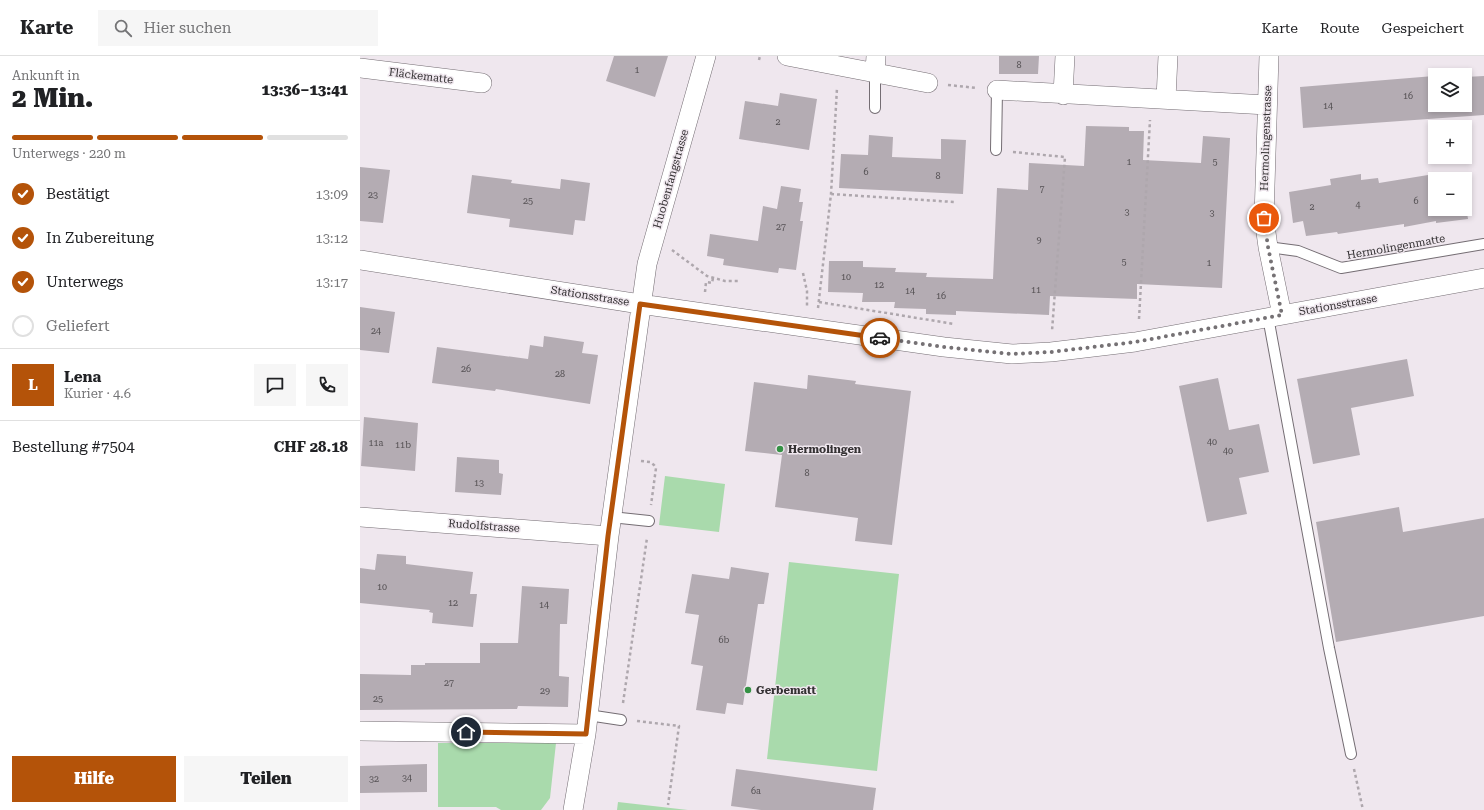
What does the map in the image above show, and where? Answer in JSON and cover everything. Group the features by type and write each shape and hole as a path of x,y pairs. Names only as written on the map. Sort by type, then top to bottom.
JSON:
{"street":[{"name":"Huobenfangstrasse","path":"573,810 587,724 608,536 640,304 647,264 706,56"},
{"path":"788,56 875,64 928,83"},
{"path":"1063,95 1066,56"},
{"path":"1166,99 1168,56"},
{"name":"Hermolingenstrasse","path":"1269,56 1264,218 1275,316"},
{"name":"Fläckematte","path":"360,68 482,83"},
{"path":"997,90 1063,95 1267,105"},
{"name":"Stationsstrasse","path":"360,260 640,304 944,347 1012,354 1058,351 1135,342 1484,278"},
{"name":"Rudolfstrasse","path":"360,517 608,536"},
{"path":"360,731 587,724"}],"lane":[{"path":"875,64 875,108"},
{"path":"996,150 997,90"},
{"name":"Hermolingenmatte","path":"1268,247 1298,250 1341,268 1484,244"},
{"path":"1275,316 1328,640 1351,754"},
{"path":"611,517 649,521"},
{"path":"587,724 620,720"}],"path":[{"path":"759,60 760,56"},
{"path":"928,83 997,90"},
{"path":"818,309 831,194 837,84"},
{"path":"1139,327 1151,113"},
{"path":"996,150 1065,157 1052,330"},
{"path":"831,194 954,202"},
{"path":"670,248 707,276 725,281 740,281"},
{"path":"803,273 807,291 807,309"},
{"path":"705,298 706,282 712,283 713,278"},
{"path":"819,302 956,324 956,330"},
{"path":"638,461 650,462 656,468 620,720 679,726 668,805"},
{"path":"1351,754 1363,810"}],"green space":[{"path":"665,476 725,484 719,532 659,525"},
{"path":"789,562 899,574 877,771 767,759"},
{"path":"438,743 556,743 550,798 541,810 501,810 496,807 438,807"},
{"path":"618,802 688,810 617,810"}],"building":[{"path":"614,56 668,56 655,97 606,81"},
{"path":"999,56 1039,56 1038,74 999,74"},
{"path":"1428,76 1428,112 1472,112 1472,77 1484,76 1484,115 1303,128 1300,87"},
{"path":"780,93 817,99 809,150 739,139 745,101 778,106"},
{"path":"1086,126 1129,127 1129,131 1144,131 1143,160 1201,163 1203,136 1230,138 1222,288 1137,284 1137,299 1050,296 1049,315 956,311 956,315 926,314 926,309 894,308 895,302 862,302 863,293 828,292 829,261 863,261 863,267 896,268 895,272 927,273 926,277 993,279 997,188 1028,190 1029,163 1084,166"},
{"path":"869,135 893,137 892,157 941,159 941,139 966,140 963,194 839,188 841,154 868,155"},
{"path":"360,167 390,170 383,223 360,221"},
{"path":"1361,174 1361,180 1378,178 1379,183 1428,175 1428,216 1468,216 1468,219 1436,223 1436,221 1404,227 1404,224 1338,234 1337,232 1306,236 1303,221 1293,223 1289,192 1331,185 1330,179"},
{"path":"472,175 512,180 511,183 560,189 561,179 590,183 585,221 575,220 573,235 509,227 510,219 467,213"},
{"path":"781,186 801,189 799,202 803,202 800,221 803,221 796,270 779,268 778,273 723,265 724,259 707,256 710,234 758,241 763,206 777,209"},
{"path":"360,307 395,312 389,353 360,350"},
{"path":"544,336 584,342 582,353 598,355 590,404 496,389 495,391 432,383 437,347 528,359 530,345 543,347"},
{"path":"1407,359 1414,396 1351,408 1360,455 1313,464 1297,379"},
{"path":"808,375 856,381 855,384 911,391 892,545 855,541 858,518 775,507 782,455 745,451 754,382 807,389"},
{"path":"1218,378 1229,430 1259,424 1269,472 1239,478 1247,514 1207,522 1179,386"},
{"path":"364,417 418,423 415,471 361,466"},
{"path":"457,457 499,460 499,473 503,474 501,495 455,492"},
{"path":"1399,507 1403,532 1484,518 1484,616 1336,642 1316,522"},
{"path":"377,554 406,556 406,564 473,572 470,594 477,594 473,627 432,623 433,613 429,612 430,610 360,603 360,568 375,570"},
{"path":"731,567 769,573 764,604 758,604 743,705 727,703 725,714 696,710 703,666 691,664 699,615 685,613 692,574 729,579"},
{"path":"522,586 569,589 567,624 560,624 559,676 569,677 568,707 518,706 517,709 360,710 360,674 411,675 411,665 425,665 425,663 480,663 480,643 518,643"},
{"path":"427,764 427,792 360,793 360,766"},
{"path":"736,769 876,788 873,810 761,810 731,806"}],"way so far":[{"path":"880,338 944,347 1012,354 1051,352 1135,342 1282,315 1268,247 1264,218"}],"place":[{"name":"Hermolingen","path":"780,449"},
{"name":"Gerbematt","path":"748,690"}],"route":[{"path":"466,732 586,734 608,536 640,304 880,338"}]}
